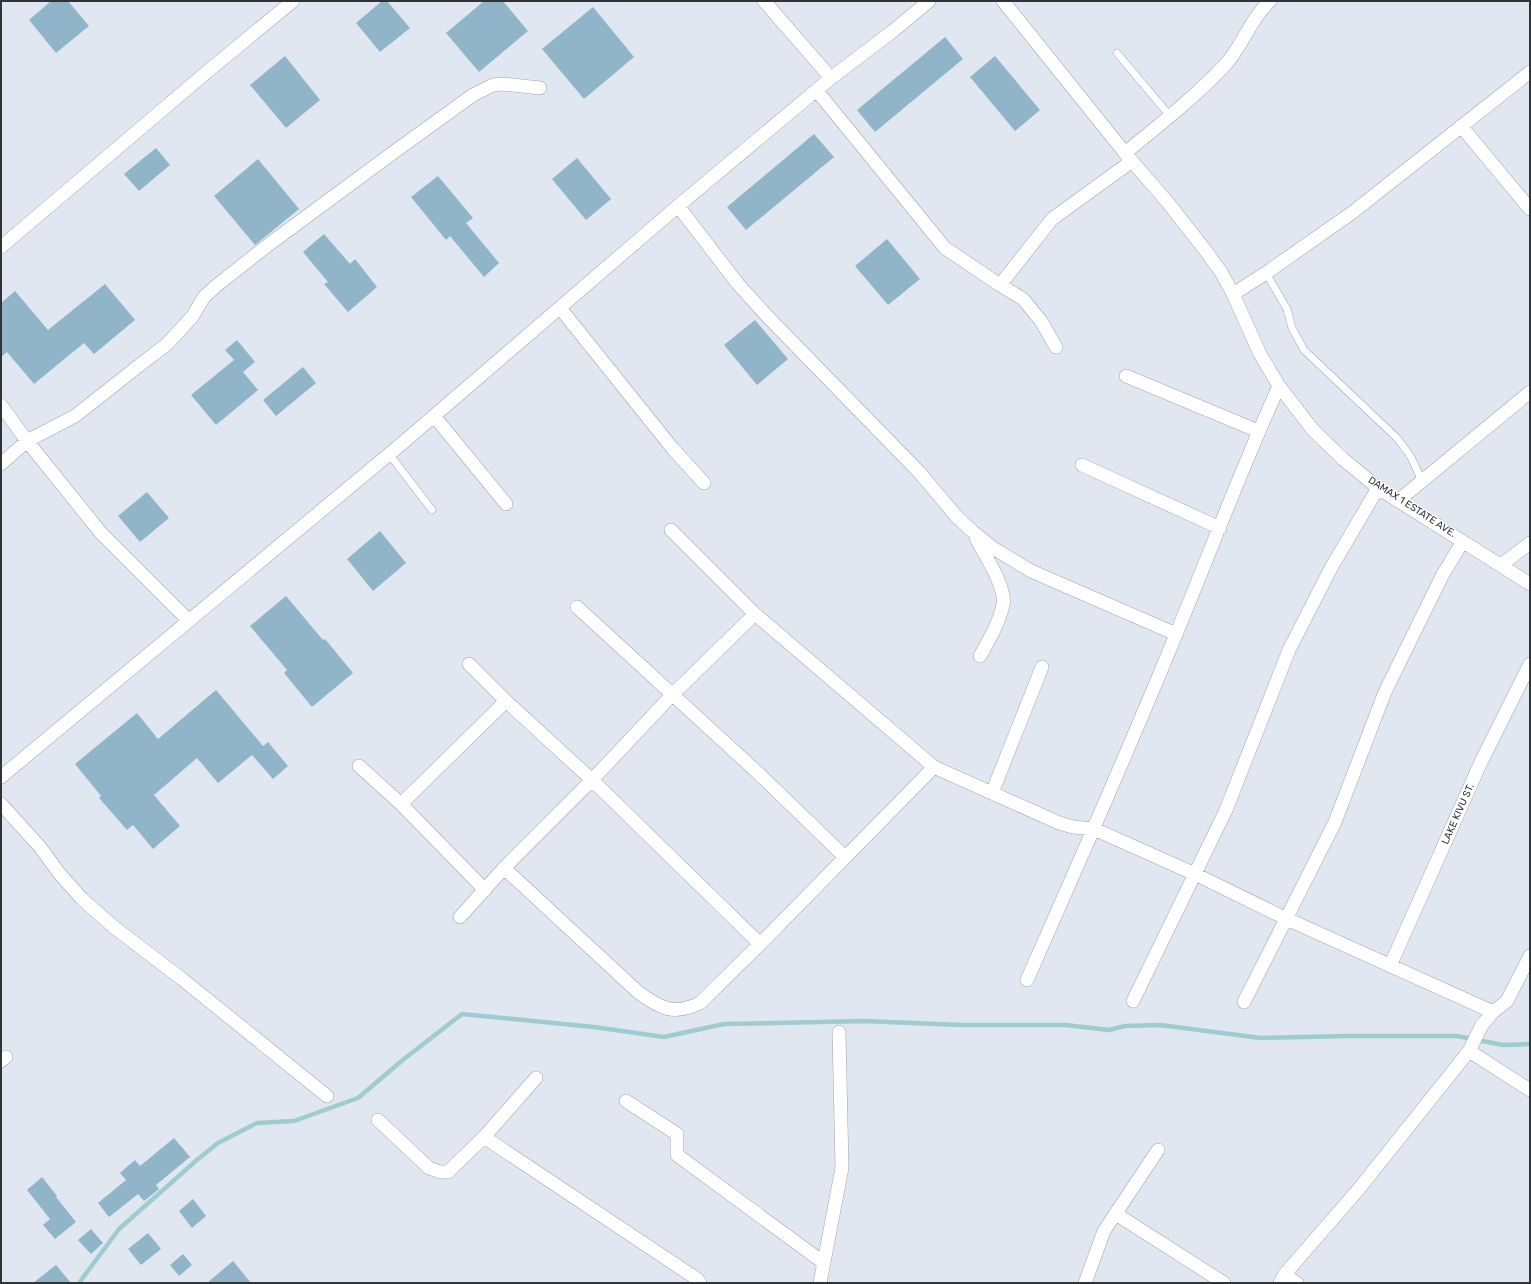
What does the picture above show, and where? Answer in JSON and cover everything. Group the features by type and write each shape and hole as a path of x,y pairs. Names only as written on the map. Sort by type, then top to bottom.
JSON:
{"street":[{"path":"1,246 293,1"},
{"path":"764,1 831,78"},
{"path":"1,777 389,454 678,206 831,78 893,31 929,1"},
{"name":"DAMAX 1 ESTATE AVE.","path":"1003,1 1128,157 1169,204 1221,272 1233,294 1260,354 1279,386 1313,430 1343,459 1378,488 1530,584"},
{"path":"1000,286 1052,220 1128,157 1225,65 1244,38 1260,11 1270,1"},
{"path":"1233,294 1266,273 1353,212 1530,72"},
{"path":"1,464 27,441 75,416 167,344 192,317 204,297 268,245 473,95 493,85 503,84 540,88"},
{"path":"817,91 945,248 1000,286 1023,299 1041,321 1056,346"},
{"path":"1461,126 1530,209"},
{"path":"678,206 738,284 909,461 957,518 972,531 993,548 1031,571 1176,634"},
{"path":"560,308 673,449 704,483"},
{"path":"1126,376 1258,431"},
{"path":"1027,980 1094,829 1220,528 1258,431 1279,386"},
{"path":"1399,500 1530,392"},
{"path":"1,405 27,441 101,533 188,620"},
{"path":"434,416 506,504"},
{"path":"1082,465 1220,528"},
{"path":"1133,1001 1226,810 1289,650 1331,568 1378,488"},
{"path":"671,530 755,614 934,767 1058,823 1073,827 1094,829 1195,874 1287,919 1493,1012"},
{"path":"972,531 1001,585 1004,604 995,629 980,656"},
{"path":"1244,1002 1335,822 1385,692 1442,576 1463,541"},
{"path":"1501,565 1530,543"},
{"path":"577,607 757,772 845,857"},
{"path":"460,917 504,868 592,780 672,695 755,614"},
{"path":"470,664 506,701 592,780 760,944"},
{"name":"LAKE KIVU ST.","path":"1390,966 1481,762 1530,664"},
{"path":"992,792 1042,666"},
{"path":"401,804 506,701"},
{"path":"360,766 401,804 485,890"},
{"path":"504,868 638,992 660,1007 670,1010 688,1008 700,1003 934,767"},
{"path":"1,804 40,847 82,899 115,928 182,979 327,1096"},
{"path":"1297,1283 1282,1279 1358,1190 1471,1048 1482,1025 1493,1012 1507,1001 1530,956"},
{"path":"820,1283 842,1168 839,1032"},
{"path":"1471,1048 1530,1090"},
{"path":"378,1120 429,1168 440,1172 448,1172 484,1137 536,1078"},
{"path":"626,1101 677,1134 677,1155 824,1263"},
{"path":"484,1137 697,1279 700,1283"},
{"path":"1086,1283 1104,1231 1158,1150"},
{"path":"1116,1214 1224,1283"}],"lane":[{"path":"1117,53 1170,116"},
{"path":"1266,273 1287,309 1292,328 1304,350 1397,438 1411,457 1422,481"},
{"path":"389,454 432,510"}],"building":[{"path":"51,1 68,1 89,26 56,53 29,20"},
{"path":"382,1 387,1 410,28 380,52 356,23"},
{"path":"484,1 503,1 528,31 479,72 446,33"},
{"path":"593,7 634,57 584,99 542,49"},
{"path":"945,37 963,59 875,132 857,110"},
{"path":"285,56 320,100 286,128 250,85"},
{"path":"995,56 1040,110 1015,131 970,77"},
{"path":"814,134 834,157 746,230 727,207"},
{"path":"156,148 170,165 139,191 124,174"},
{"path":"577,158 611,199 586,220 552,179"},
{"path":"258,159 299,209 255,245 214,196"},
{"path":"438,176 473,218 466,223 499,263 484,277 450,236 446,240 411,197"},
{"path":"324,234 350,264 355,259 377,287 348,312 324,284 328,282 303,252"},
{"path":"887,239 920,279 888,305 855,266"},
{"path":"105,284 135,320 94,354 84,343 34,384 7,352 1,357 1,303 15,291 48,330"},
{"path":"755,320 788,359 757,385 724,345"},
{"path":"237,340 255,362 243,372 258,390 216,425 191,395 234,360 225,350"},
{"path":"303,367 316,383 276,416 263,400"},
{"path":"147,492 169,518 140,542 118,516"},
{"path":"380,531 406,563 373,591 347,559"},
{"path":"286,596 353,673 312,707 284,673 287,670 250,626"},
{"path":"216,690 263,746 268,742 288,766 273,779 252,755 218,783 197,758 154,795 180,826 153,849 133,825 127,830 99,798 101,796 75,764 137,713 158,739"},
{"path":"174,1138 190,1157 156,1185 159,1189 144,1201 138,1194 109,1217 98,1203 126,1180 120,1173 135,1160 140,1166"},
{"path":"42,1177 76,1222 55,1239 43,1225 50,1219 27,1190"},
{"path":"193,1199 206,1216 192,1228 179,1211"},
{"path":"91,1229 103,1243 91,1254 78,1240"},
{"path":"148,1233 161,1249 141,1265 128,1249"},
{"path":"183,1254 192,1265 179,1276 170,1265"},
{"path":"233,1261 251,1283 207,1283"},
{"path":"56,1265 71,1283 33,1283"}],"waterway":[{"path":"79,1283 119,1229 218,1143 257,1123 294,1121 358,1098 404,1059 462,1014 594,1027 664,1037 724,1024 865,1021 961,1025 1065,1025 1109,1030 1125,1026 1160,1025 1261,1038 1457,1036 1503,1045 1530,1044"}]}
